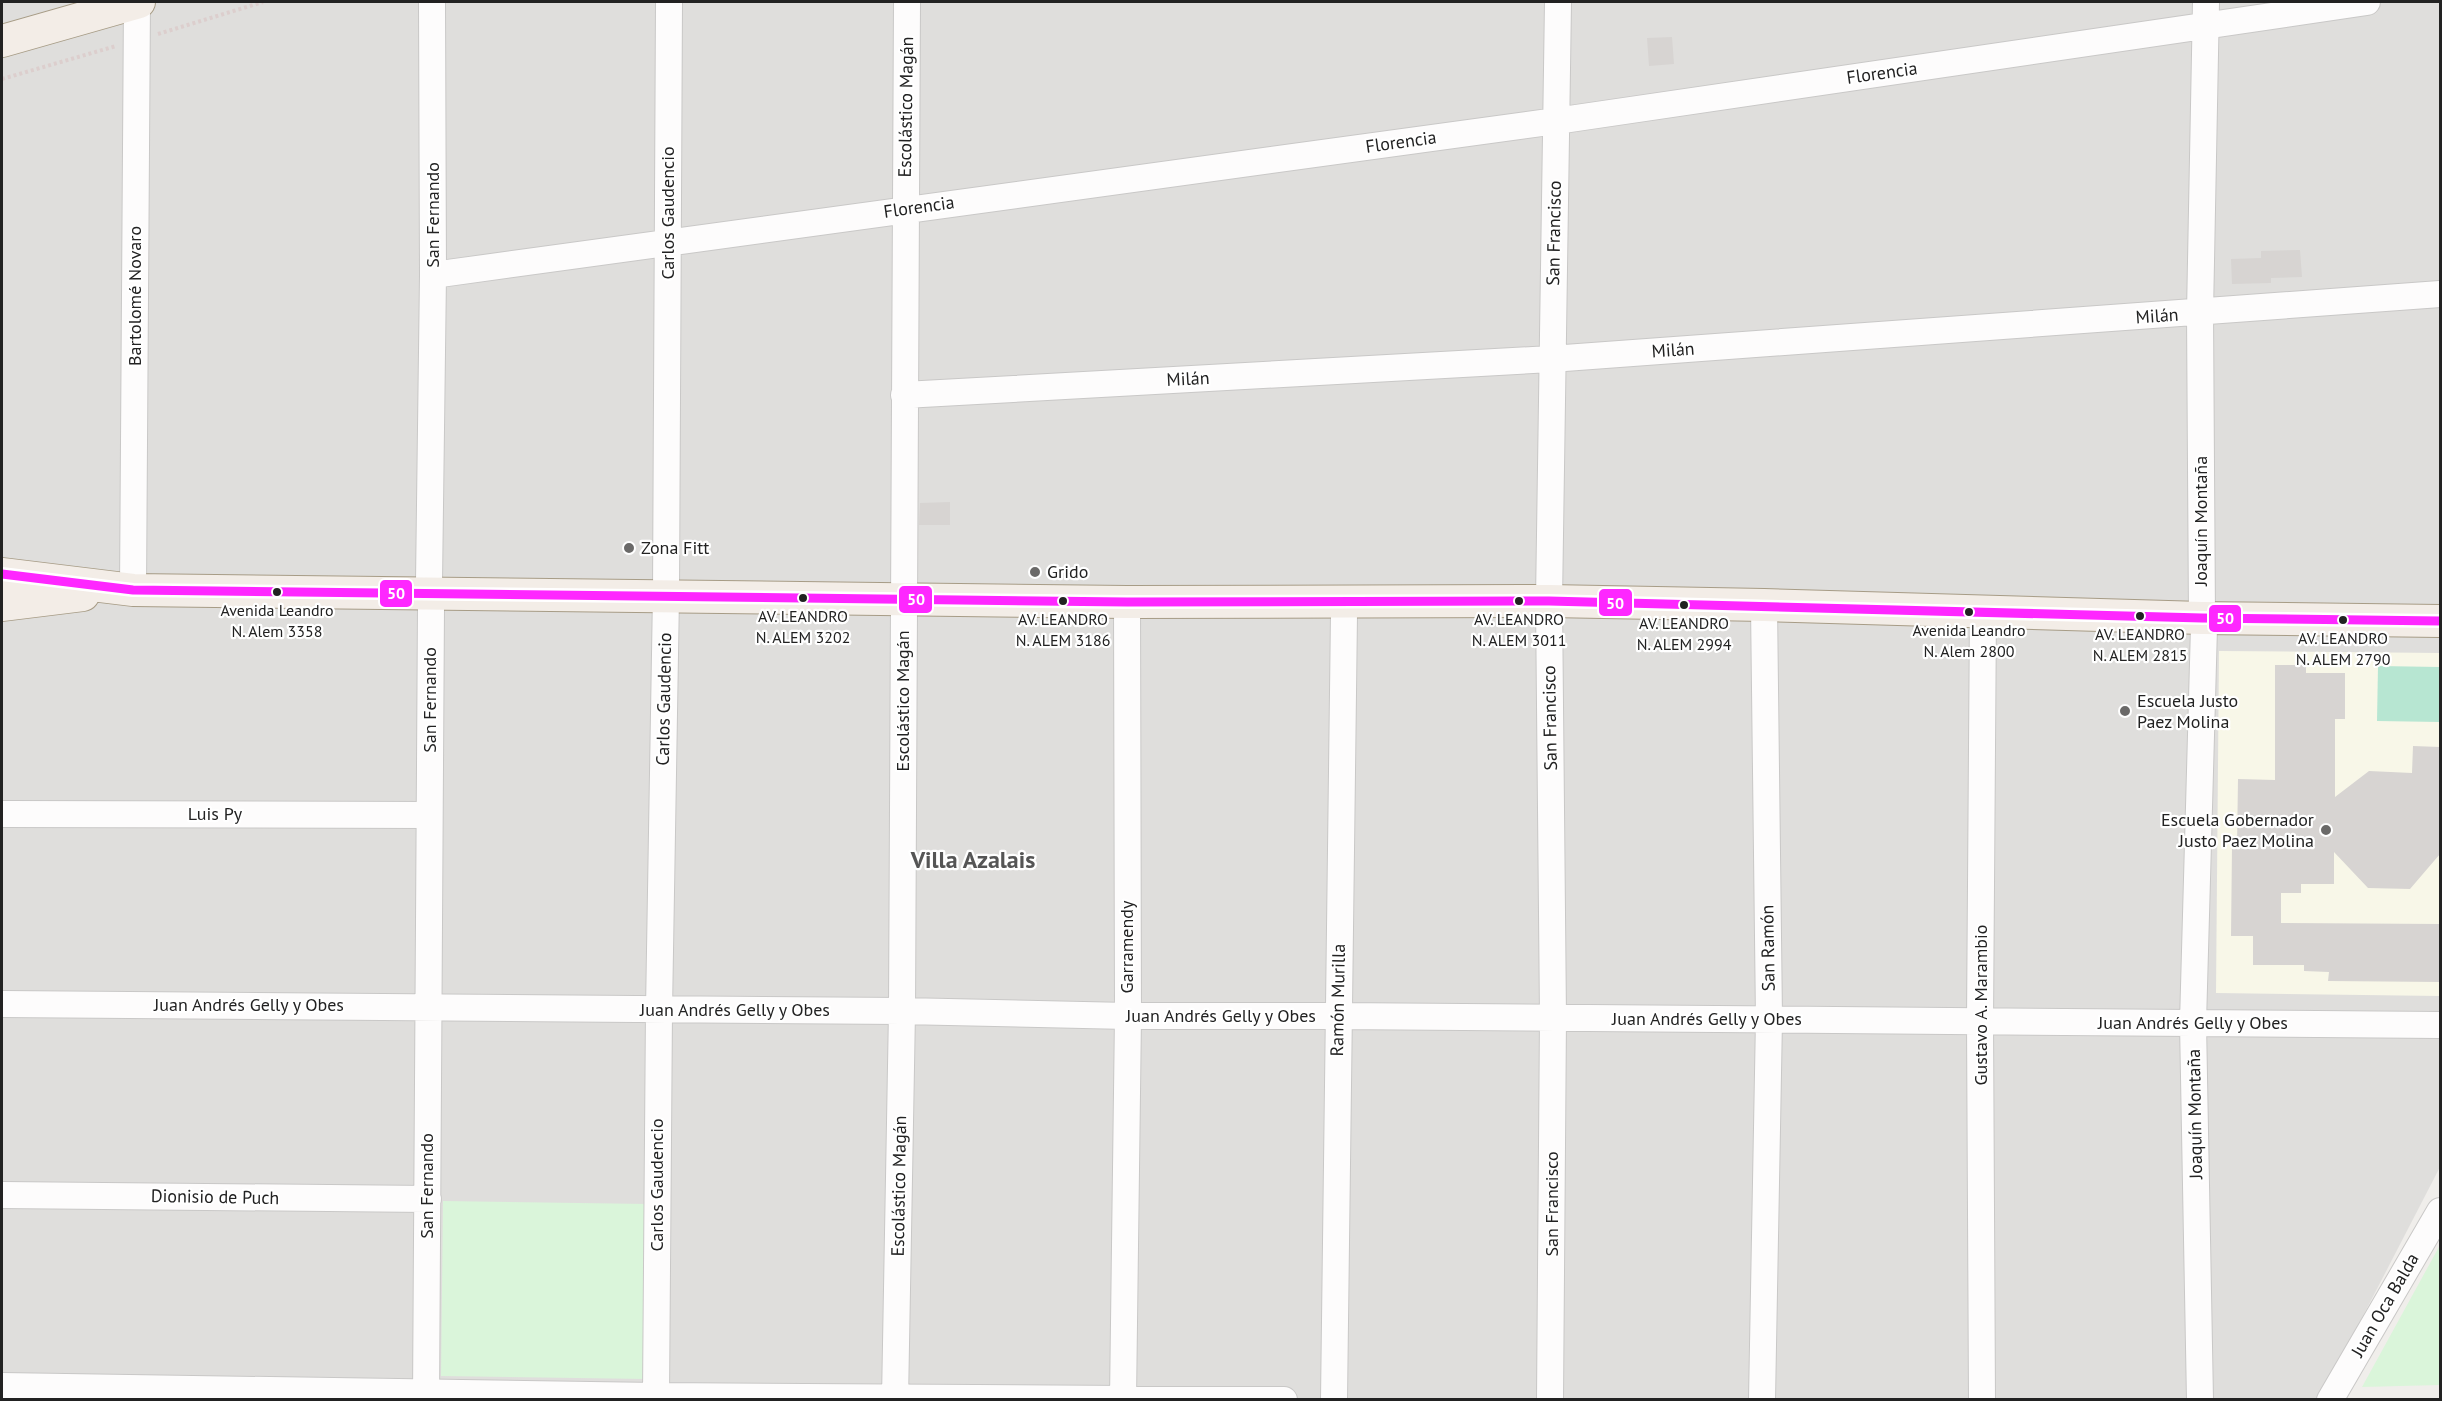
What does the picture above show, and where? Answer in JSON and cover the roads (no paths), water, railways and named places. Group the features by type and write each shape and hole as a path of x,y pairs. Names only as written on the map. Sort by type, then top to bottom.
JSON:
{"main road":[{"path":"2,41 137,2"},
{"path":"2,574 125,590 1127,602 1548,602 1764,605 2202,618 2440,621"},
{"path":"2,605 125,590"}],"street":[{"name":"Bartolomé Novaro","path":"125,590 137,2"},
{"name":"San Fernando","path":"426,1396 433,275 432,2"},
{"name":"Carlos Gaudencio","path":"656,1396 659,1010 666,595 669,2"},
{"name":"Escolástico Magán","path":"895,1398 902,1011 907,2"},
{"name":"San Francisco","path":"1552,1400 1553,1017 1548,602 1558,2"},
{"name":"Florencia","path":"433,275 1557,121 2206,13 2367,2"},
{"name":"Joaquín Montaña","path":"2200,1400 2193,1023 2204,627 2202,618 2200,313 2206,13"},
{"name":"Milán","path":"904,395 1551,359 2440,294"},
{"name":"Garramendy","path":"1123,1399 1128,1016 1127,602"},
{"name":"Ramón Murilla","path":"1334,1400 1344,614 1341,602"},
{"name":"San Ramón","path":"1762,1400 1769,1019 1764,605"},
{"name":"Gustavo A. Marambio","path":"1982,1400 1980,1021 1983,611"},
{"name":"Luis Py","path":"2,814 429,814"},
{"name":"Juan Andrés Gelly y Obes","path":"2,1004 902,1011 1128,1016 1553,1017 2440,1025"},
{"name":"Dionisio de Puch","path":"2,1195 428,1199"},
{"name":"Juan Oca Balda","path":"2330,1400 2440,1211"},
{"path":"2,1386 426,1396 1284,1400"},
{"path":"1531,1400 1552,1400"}],"place":[{"name":"Zona Fitt","path":"629,548"},
{"name":"Grido","path":"1035,572"},
{"name":"Avenida Leandro N. Alem 3358","path":"277,592"},
{"name":"AV. LEANDRO N. ALEM 3202","path":"803,598"},
{"name":"AV. LEANDRO N. ALEM 3186","path":"1063,601"},
{"name":"AV. LEANDRO N. ALEM 3011","path":"1519,601"},
{"name":"AV. LEANDRO N. ALEM 2994","path":"1684,605"},
{"name":"Avenida Leandro N. Alem 2800","path":"1969,612"},
{"name":"AV. LEANDRO N. ALEM 2815","path":"2140,616"},
{"name":"AV. LEANDRO N. ALEM 2790","path":"2343,620"},
{"name":"Escuela Justo Paez Molina","path":"2125,711"},
{"name":"Escuela Gobernador Justo Paez Molina","path":"2326,830"}],"district":[{"name":"Villa Azalais","path":"973,860"}]}
